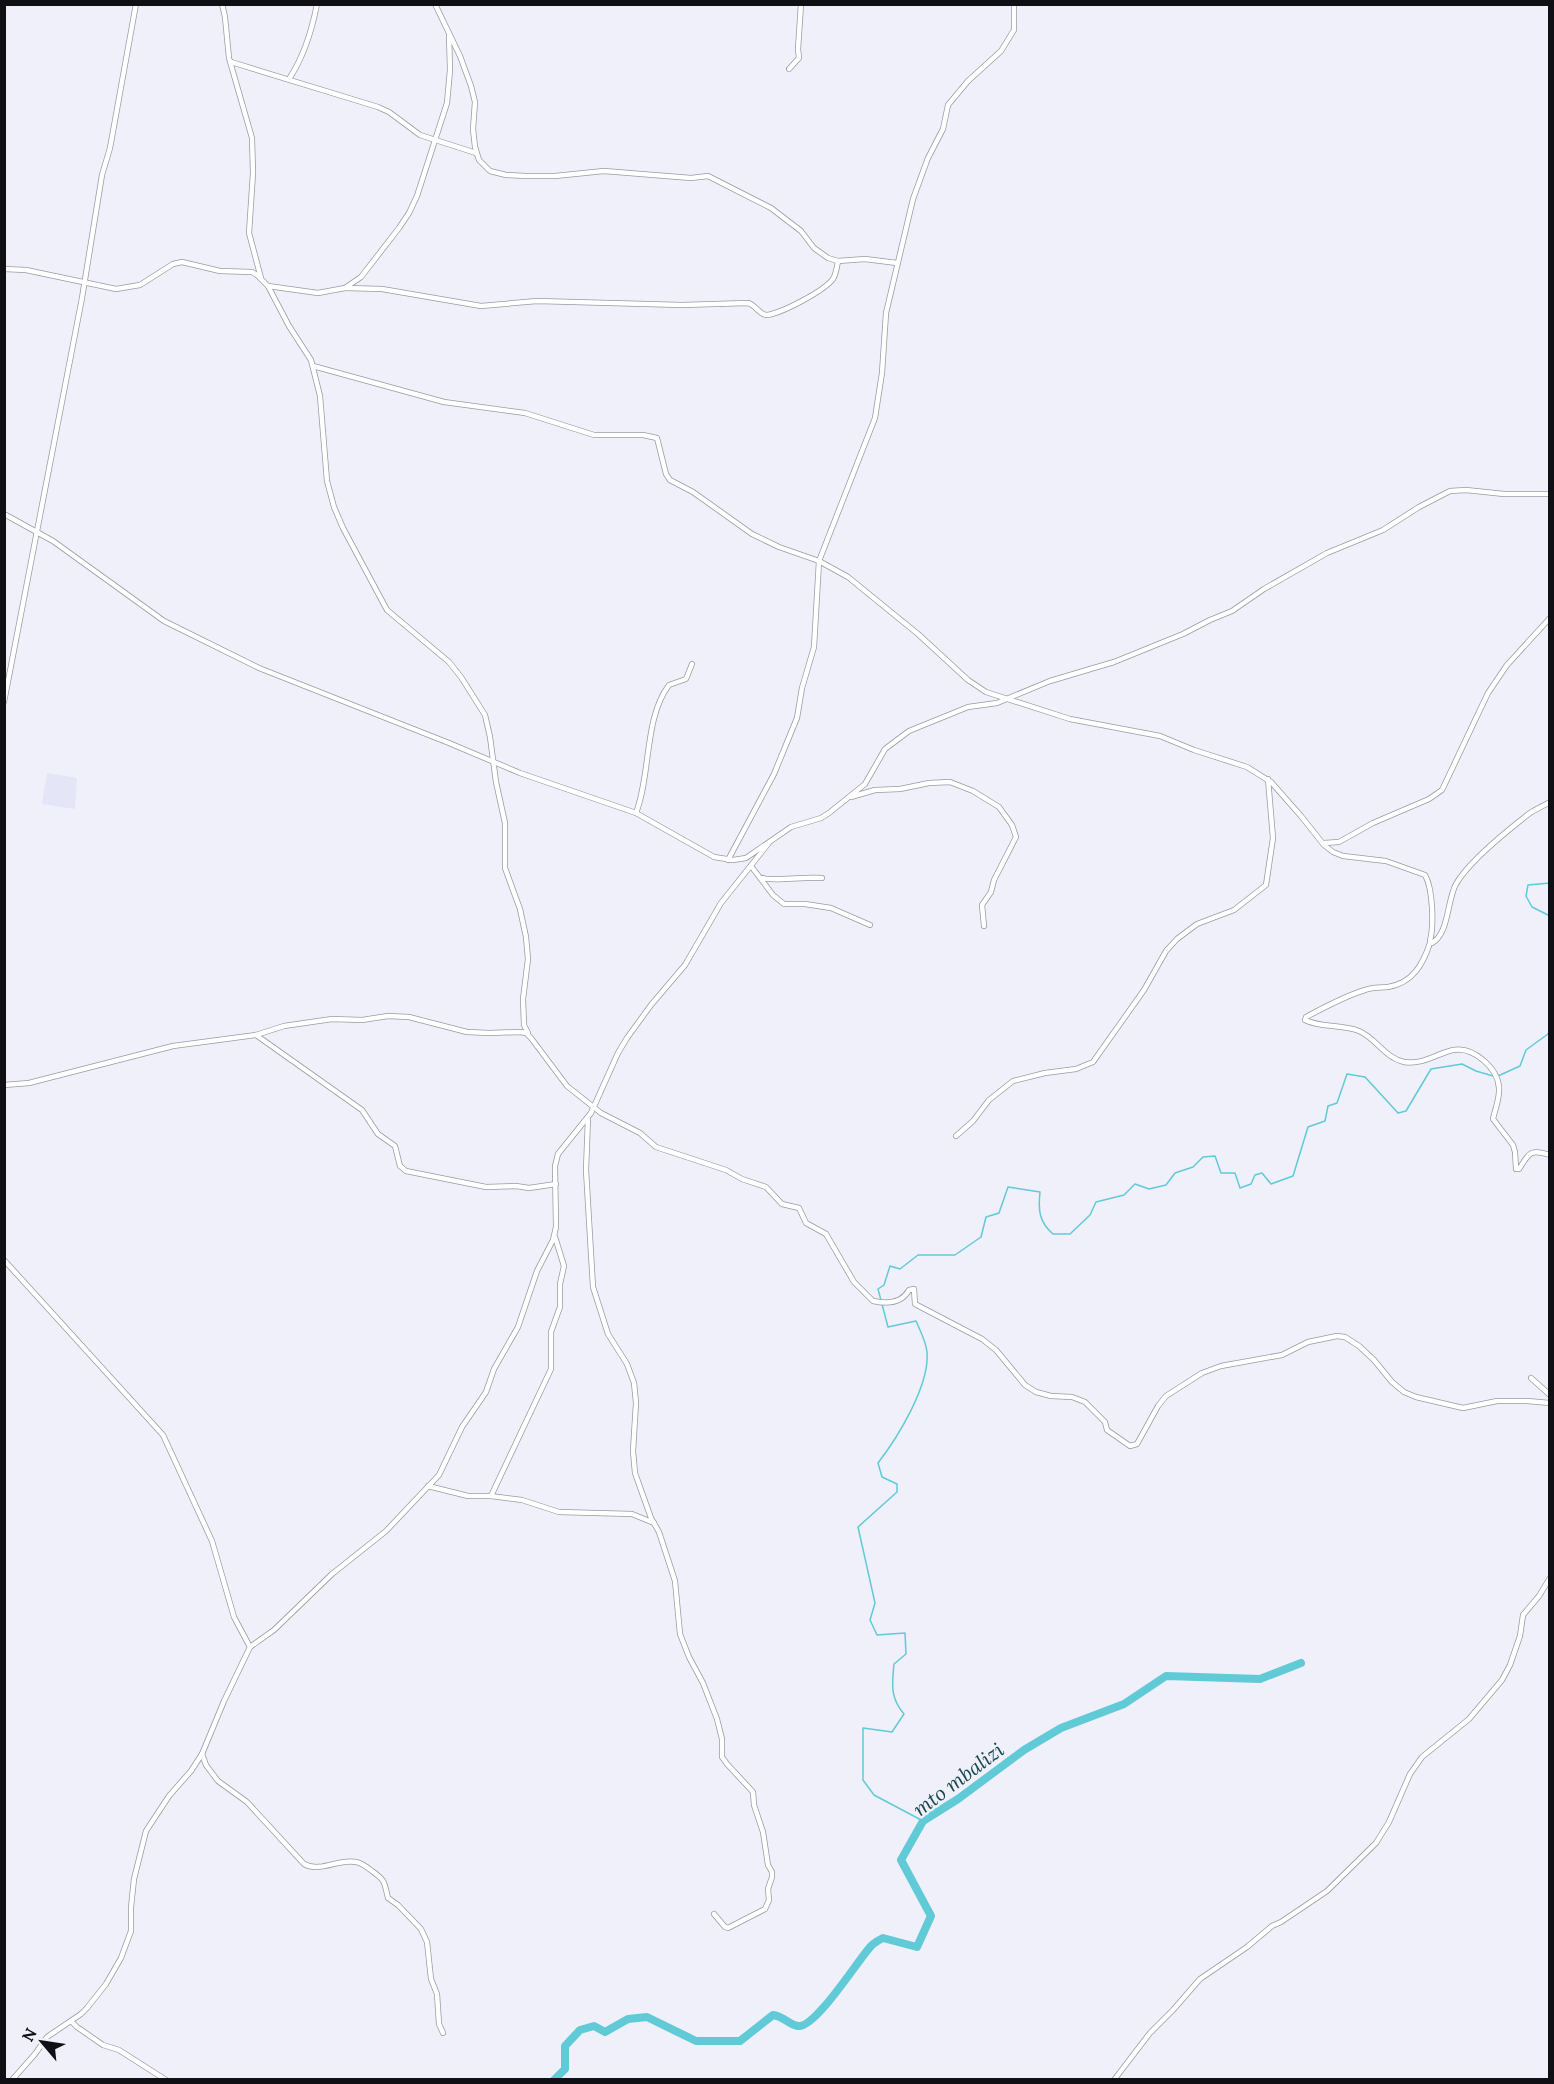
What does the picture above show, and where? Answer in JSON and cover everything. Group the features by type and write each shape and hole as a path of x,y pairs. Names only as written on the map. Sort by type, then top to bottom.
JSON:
{"street":[{"path":"4,702 38,532 136,4"},
{"path":"222,4 231,62 252,138 253,173 249,233 262,280"},
{"path":"288,80 298,63 311,30 317,4"},
{"path":"435,4 460,56 474,97 476,153 486,168 506,175 545,176 604,171 692,178 708,176 764,203 801,231 818,252 828,258 838,261 866,259 897,263"},
{"path":"789,69 799,58 797,51 801,4"},
{"path":"728,860 766,791 794,726 814,647 819,561 875,418 882,373 886,313 913,199 927,158 943,129 948,105 968,81 1006,44 1014,30 1014,4"},
{"path":"345,288 357,282 367,271 409,213 422,183 447,103 450,70 449,34"},
{"path":"231,62 383,109 413,131 476,153"},
{"path":"268,286 318,293 345,288 382,289 481,306 537,301 691,305 748,303 754,305 760,313 767,315 808,297 830,282 835,274 838,261"},
{"path":"4,269 22,270 109,289 134,287 177,262 228,272 255,273 268,286 289,326 308,353 313,366 320,396 327,481 342,528 387,610 445,659 461,677 482,709 490,737 505,823 505,868 520,909 526,937 528,956 523,993 523,1017 524,1025 531,1038"},
{"path":"313,366 444,402 525,413 594,435 655,437 658,440 666,474 670,480 693,492 752,534 779,547 819,561 842,573 876,598 973,684 986,692 1070,719 1160,736 1200,753 1247,767 1268,779 1322,843 1333,852 1343,856 1386,861 1425,875 1429,885 1432,921 1430,943 1420,968 1403,982 1390,987 1362,991 1306,1017 1305,1020 1359,1031 1390,1056 1406,1062 1419,1062 1457,1050 1477,1056 1492,1068 1498,1084 1499,1092 1493,1119 1513,1145 1516,1169 1519,1169 1531,1152 1550,1155"},
{"path":"4,514 38,532 98,572 153,614 199,640 271,674 493,762 636,813 714,857 728,860 746,858 795,825 821,818 865,784 883,752 902,735 968,707 991,704 1073,673 1119,660 1183,634 1223,616 1322,555 1389,528 1404,516 1450,491 1550,494"},
{"path":"1322,843 1339,842 1373,823 1429,799 1442,789 1488,693 1507,665 1550,618"},
{"path":"636,813 642,794 658,705 669,686 686,679 692,664"},
{"path":"956,1137 973,1121 989,1100 1013,1081 1033,1075 1076,1069 1093,1062 1144,990 1166,951 1177,939 1197,924 1233,910 1266,885 1273,838 1268,779"},
{"path":"848,798 875,790 947,782 973,791 999,807 1012,825 1016,837 994,880 991,892 982,905 984,926"},
{"path":"1430,943 1438,937 1448,915 1454,888 1463,875 1499,839 1529,814 1550,802"},
{"path":"492,1496 529,1414 542,1392 552,1366 551,1332 560,1307 564,1263 554,1236 555,1166 558,1154 594,1108 627,1038 685,965 721,903 769,842"},
{"path":"752,866 773,895 784,904 804,903 831,908 870,925"},
{"path":"760,876 769,880 798,877 822,878"},
{"path":"4,1085 29,1083 173,1046 256,1035 290,1024 332,1019 362,1020 388,1016 417,1018 479,1033 526,1033 567,1086 606,1116 640,1133 656,1147 726,1170 742,1179 766,1187 782,1204 799,1208 806,1223 826,1234 858,1287 876,1302 898,1301 909,1290 914,1289 915,1304 982,1339 996,1350 1030,1389 1043,1395 1072,1397 1085,1402 1105,1422 1107,1430 1133,1447 1141,1438 1166,1396 1202,1373 1221,1366 1282,1355 1308,1342 1337,1336 1346,1337 1359,1346 1392,1382 1404,1392 1416,1397 1463,1408 1497,1401 1550,1403"},
{"path":"256,1035 362,1110 378,1134 395,1146 400,1166 406,1171 486,1187 529,1188 556,1184"},
{"path":"588,1118 586,1170 593,1287 608,1334 627,1364 634,1383 636,1403 634,1466 675,1581 679,1627 685,1648 717,1719 722,1739 722,1757 753,1792 754,1805 765,1839 768,1866 772,1872 768,1888 769,1900 765,1909 728,1928 714,1914"},
{"path":"12,2079 47,2037 87,2008 106,1984 121,1958 131,1931 134,1879 146,1831 169,1796 191,1771 202,1754 250,1647 274,1630 332,1574 386,1531 439,1475 462,1427 486,1392 494,1369 520,1322 537,1271 554,1236"},
{"path":"4,1260 163,1435 212,1541 234,1617 248,1639 250,1647"},
{"path":"1531,1378 1550,1395"},
{"path":"428,1486 468,1496 522,1500 565,1513 632,1514 654,1523"},
{"path":"1114,2079 1150,2033 1200,1979 1247,1947 1272,1926 1327,1891 1376,1843 1389,1822 1410,1774 1422,1757 1469,1719 1502,1680 1519,1640 1524,1615 1550,1578"},
{"path":"202,1754 206,1765 218,1781 247,1802 304,1864 315,1867 355,1861 383,1880 387,1887 388,1898 399,1905 421,1929 427,1942 431,1979 437,1994 439,2024 443,2033"},
{"path":"71,2021 103,2045 124,2053 166,2079"}],"shaded area":[{"path":"47,773 77,778 75,809 42,804"}],"waterway":[{"path":"1550,883 1528,885 1526,896 1532,907 1550,916"},
{"path":"1498,1076 1520,1066 1526,1050 1548,1034 1550,1029"},
{"path":"923,1821 874,1795 863,1780 863,1728 892,1732 904,1714 894,1696 893,1678 894,1664 906,1654 905,1633 877,1635 870,1620 875,1603 858,1527 897,1492 897,1484 882,1477 878,1463 911,1410 927,1365 927,1352 916,1321 888,1327 878,1289 884,1285 890,1266 900,1269 918,1255 955,1255 981,1237 986,1217 999,1213 1008,1187 1040,1192 1039,1204 1045,1225 1053,1234 1070,1234 1090,1215 1096,1202 1124,1195 1135,1184 1149,1189 1166,1185 1175,1173 1193,1167 1203,1157 1215,1156 1221,1173 1235,1173 1240,1188 1251,1184 1255,1175 1262,1173 1271,1184 1293,1176 1308,1127 1325,1121 1328,1106 1337,1103 1347,1074 1365,1077 1398,1113 1406,1111 1431,1069 1462,1064 1493,1076"},
{"name":"mto mbalizi","path":"554,2080 565,2069 565,2046 580,2030 594,2026 605,2032 628,2019 647,2017 696,2041 740,2041 773,2015 798,2026 805,2024 825,2006 876,1942 883,1938 917,1947 931,1916 901,1860 923,1821 958,1799 1024,1750 1061,1728 1124,1704 1166,1676 1260,1679 1301,1663"}]}
